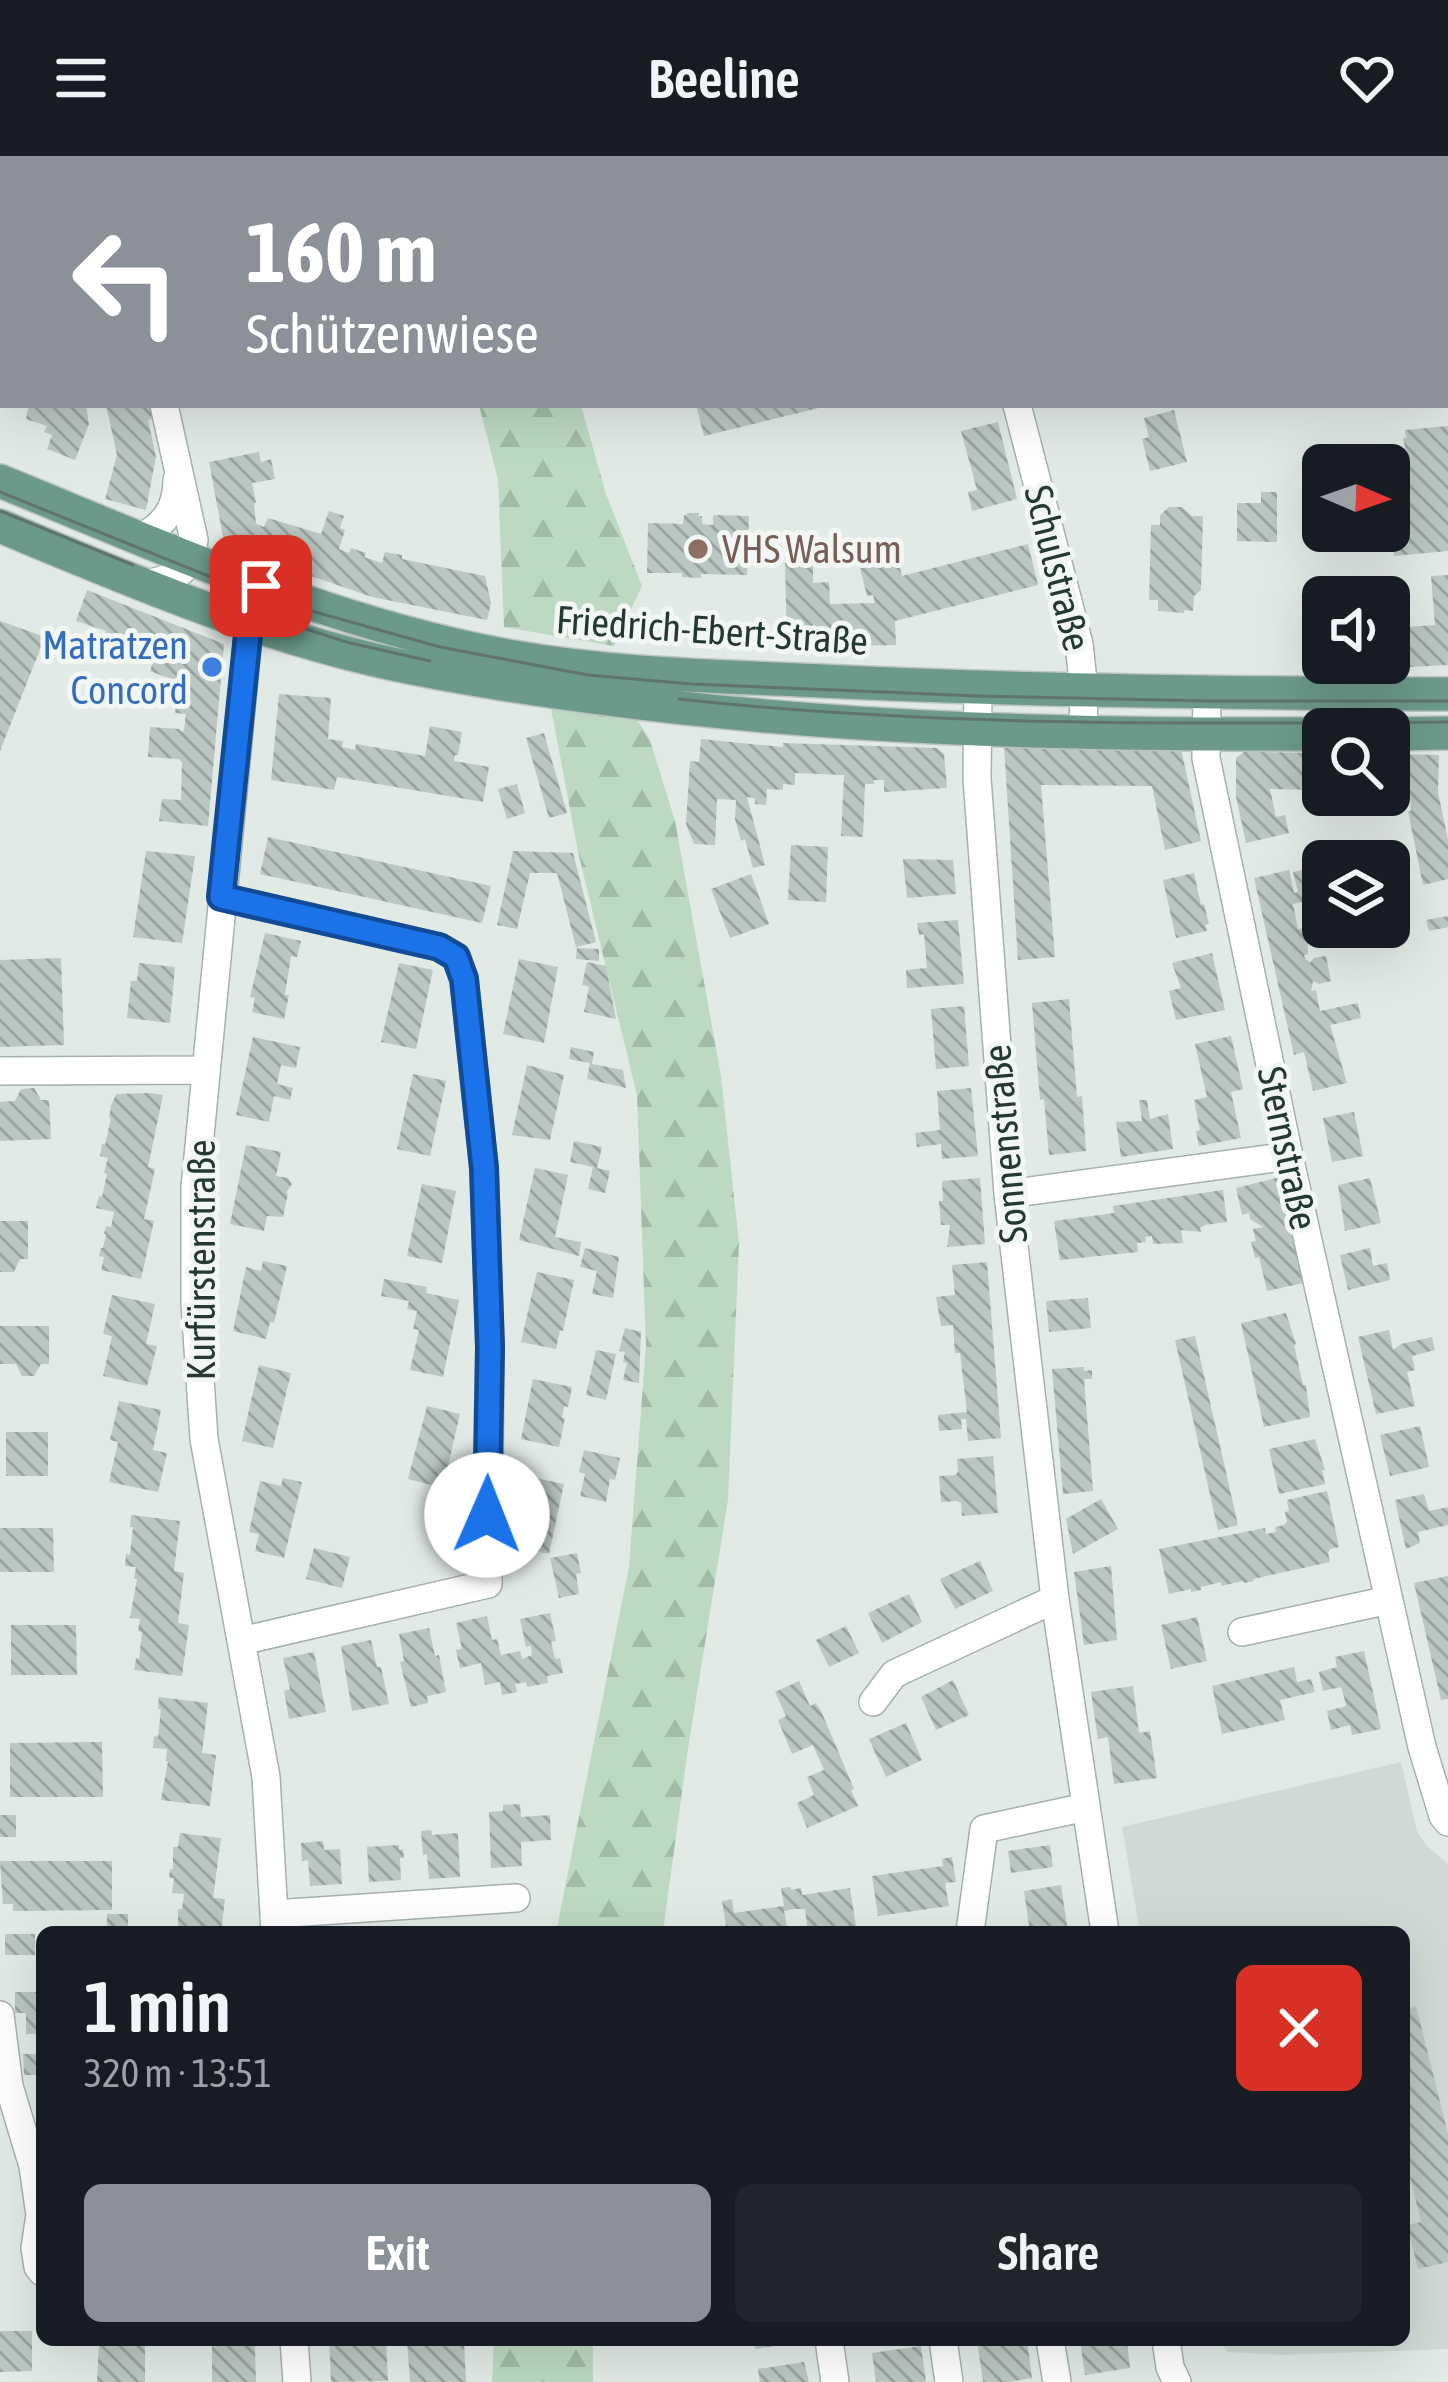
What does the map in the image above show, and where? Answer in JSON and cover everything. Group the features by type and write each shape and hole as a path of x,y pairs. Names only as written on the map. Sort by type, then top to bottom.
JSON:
{"main road":[{"name":"Friedrich-Ebert-Straße","path":"0,482 261,586 408,633 511,657 616,672 978,688 1448,694"},
{"name":"Friedrich-Ebert-Straße","path":"0,526 249,625 375,660 507,686 815,722 1083,733 1302,734"},
{"path":"1410,734 1448,733"}],"street":[{"path":"147,584 177,575 192,558 194,540 165,408"},
{"name":"Schulstraße","path":"1018,408 1079,644 1083,733"},
{"path":"141,538 169,515 177,495 176,464"},
{"name":"Kurfürstenstraße","path":"261,586 249,625 204,1070 195,1188 195,1303 204,1438 266,1777 274,1923"},
{"name":"Sonnenstraße","path":"978,688 976,778 1008,1194 1054,1599 1104,1926"},
{"name":"Sternstraße","path":"1207,693 1206,758 1289,1156 1422,1747 1448,1822"},
{"path":"221,897 439,947 456,957 464,979 485,1191 490,1347 488,1584 241,1641"},
{"path":"0,1071 204,1070"},
{"path":"1008,1194 1289,1156"},
{"path":"873,1702 894,1675 1054,1599"},
{"path":"1242,1632 1389,1600"},
{"path":"971,1926 984,1828 1086,1807"},
{"path":"274,1923 516,1898"},
{"path":"0,2015 9,2086 36,2187"},
{"path":"294,2346 297,2382"},
{"path":"830,2346 835,2382"},
{"path":"944,2346 950,2382"},
{"path":"1051,2346 1057,2382"},
{"path":"1167,2346 1177,2382"}],"shaded area":[{"path":"1401,1762 1417,1831 1448,1864 1448,2349 1282,2355 1228,2352 1224,2346 1410,2346 1410,1926 1139,1926 1122,1827"}],"green space":[{"path":"480,408 582,408 606,494 642,586 614,646 504,627 498,480"},
{"path":"551,708 632,712 650,740 675,821 721,1076 739,1243 728,1500 664,1926 557,1926 629,1567 646,1346 637,1095 578,852"},
{"path":"494,2346 593,2346 593,2382 492,2382"}],"building":[{"path":"28,408 86,408 89,424 75,460 47,449 52,435 44,432 47,426 26,419"},
{"path":"107,408 150,408 156,457 146,510 105,499 117,455"},
{"path":"697,408 819,408 704,436"},
{"path":"1174,410 1187,462 1150,471 1142,439 1149,437 1144,418"},
{"path":"998,422 1017,499 972,511 968,492 977,490 961,431"},
{"path":"1448,426 1448,551 1394,556 1394,552 1410,552 1410,444 1404,444 1405,430"},
{"path":"259,452 261,462 271,459 275,479 252,483 256,524 264,527 268,518 321,534 329,511 344,516 339,549 349,553 351,548 382,563 385,552 485,576 491,603 487,620 372,597 229,548 209,462"},
{"path":"1261,492 1277,492 1277,542 1237,541 1237,503 1261,503"},
{"path":"1169,507 1203,516 1201,590 1194,596 1193,611 1184,613 1158,611 1158,600 1149,600 1151,525 1160,525 1160,515"},
{"name":"VHS Walsum","path":"687,513 699,513 702,524 713,525 713,515 749,516 747,575 701,574 701,578 647,573 648,523 683,524"},
{"path":"893,542 902,576 1028,544 1038,585 895,621 896,645 787,647 785,563 813,563 813,583 829,582 830,604 875,603 873,595 867,596 856,552"},
{"path":"1448,575 1448,665 1410,667 1410,627 1435,625 1431,576"},
{"path":"87,590 224,644 208,826 159,821 162,799 181,800 182,762 148,757 150,727 184,730 186,714 175,713 178,682 150,671 155,656 76,621"},
{"path":"0,621 45,637 0,751"},
{"path":"279,694 331,698 328,739 343,741 342,747 355,750 356,744 425,756 430,726 462,732 454,761 489,767 483,802 337,777 334,790 271,780"},
{"path":"544,733 567,813 549,818 526,738"},
{"path":"701,739 783,747 783,743 937,748 944,754 947,788 884,792 884,780 865,784 863,837 841,836 844,775 795,773 795,785 767,789 766,805 747,797 765,865 753,868 735,819 736,800 717,799 715,845 694,844 686,824 690,761 699,762"},
{"path":"1004,747 1181,749 1201,841 1165,850 1152,786 1041,785 1055,957 1018,960"},
{"path":"1244,752 1302,753 1302,790 1270,789 1276,817 1285,815 1289,833 1246,843 1236,797 1236,758"},
{"path":"1410,754 1439,755 1438,792 1448,840 1448,879 1423,885 1411,811"},
{"path":"517,784 525,813 507,819 498,789"},
{"path":"268,837 491,886 482,923 260,874"},
{"path":"791,845 828,847 826,902 788,900"},
{"path":"146,851 195,856 182,943 133,937"},
{"path":"513,851 573,853 596,942 576,947 557,873 530,873 517,929 497,925"},
{"path":"903,859 953,860 956,894 907,898"},
{"path":"1289,870 1294,893 1298,892 1293,872 1302,870 1302,902 1293,904 1298,929 1302,928 1302,948 1308,948 1305,959 1310,963 1326,956 1331,981 1313,981 1311,991 1316,990 1320,1011 1358,1003 1361,1018 1330,1025 1347,1083 1313,1091 1304,1052 1294,1055 1254,878"},
{"path":"1194,873 1209,924 1207,931 1176,938 1163,880"},
{"path":"751,874 769,924 730,938 711,889"},
{"path":"1448,916 1448,927 1429,931 1426,920"},
{"path":"958,920 964,984 907,988 906,970 927,968 924,934 919,935 917,923"},
{"path":"265,933 301,941 297,957 291,956 284,1019 252,1012 255,998 250,997"},
{"path":"577,948 599,949 599,961 576,959"},
{"path":"1212,953 1225,1010 1176,1020 1169,991 1181,988 1172,963"},
{"path":"61,958 64,1045 0,1047 0,960"},
{"path":"519,959 558,967 544,1043 503,1034"},
{"path":"587,962 606,966 616,1019 584,1012 589,987 582,985"},
{"path":"139,963 175,967 170,1023 127,1018 131,981 137,981"},
{"path":"399,963 433,970 416,1049 381,1042"},
{"path":"1069,999 1086,1151 1049,1155 1032,1003"},
{"path":"964,1006 969,1066 936,1069 931,1009"},
{"path":"1231,1036 1243,1089 1231,1092 1241,1138 1199,1146 1194,1100 1207,1097 1195,1044"},
{"path":"253,1037 300,1047 296,1068 281,1065 277,1084 293,1088 290,1100 274,1096 269,1122 236,1115"},
{"path":"571,1047 594,1052 592,1064 623,1070 626,1088 587,1079 590,1063 569,1059"},
{"path":"527,1065 564,1075 550,1140 512,1135"},
{"path":"413,1074 446,1081 430,1156 397,1149"},
{"path":"34,1088 41,1100 49,1100 51,1139 0,1141 0,1102 15,1101 21,1089"},
{"path":"971,1088 978,1156 942,1159 941,1144 917,1147 915,1133 940,1130 937,1091"},
{"path":"116,1094 163,1095 148,1167 155,1169 144,1219 154,1221 141,1279 101,1270 104,1257 99,1256 114,1212 96,1208 107,1174 108,1158 100,1156 102,1144"},
{"path":"1139,1100 1147,1100 1150,1119 1168,1114 1173,1149 1121,1157 1116,1122 1142,1121"},
{"path":"1354,1112 1363,1156 1332,1162 1323,1118"},
{"path":"574,1141 602,1147 597,1168 610,1171 605,1193 588,1189 593,1167 570,1162"},
{"path":"246,1145 281,1152 276,1176 292,1184 283,1217 267,1216 264,1231 230,1224"},
{"path":"535,1168 568,1175 555,1237 581,1242 579,1256 519,1240"},
{"path":"1280,1177 1304,1283 1267,1291 1251,1242 1256,1241 1253,1229 1263,1227 1249,1213 1242,1215 1236,1188"},
{"path":"980,1178 985,1244 947,1247 950,1225 941,1225 942,1181"},
{"path":"1370,1178 1381,1223 1345,1231 1338,1185"},
{"path":"422,1184 456,1191 442,1263 407,1256"},
{"path":"1223,1190 1227,1222 1205,1225 1201,1232 1181,1230 1183,1243 1153,1244 1152,1236 1137,1243 1138,1252 1060,1260 1054,1221 1114,1213 1113,1206"},
{"path":"0,1221 28,1221 28,1259 20,1259 14,1272 0,1272"},
{"path":"585,1248 619,1257 613,1298 592,1294 597,1271 580,1267"},
{"path":"1370,1248 1373,1266 1387,1263 1390,1280 1348,1290 1340,1255"},
{"path":"263,1261 287,1266 266,1339 233,1331 246,1267 261,1271"},
{"path":"987,1262 1001,1438 968,1441 966,1419 961,1419 962,1429 939,1431 938,1415 967,1412 953,1325 941,1326 936,1297 955,1295 952,1265"},
{"path":"537,1272 574,1280 556,1349 521,1342"},
{"path":"384,1279 427,1287 426,1293 459,1300 443,1377 410,1370 419,1330 413,1329 417,1311 407,1309 409,1301 381,1296"},
{"path":"112,1295 155,1304 146,1344 157,1346 147,1386 103,1376 112,1336 103,1334"},
{"path":"1088,1298 1091,1328 1049,1332 1046,1301"},
{"path":"1286,1313 1310,1417 1264,1427 1241,1323"},
{"path":"0,1326 49,1326 49,1364 41,1364 34,1376 22,1376 16,1364 0,1364"},
{"path":"625,1328 641,1332 639,1383 623,1380 627,1363 623,1362 625,1352 619,1351"},
{"path":"1389,1330 1393,1350 1432,1337 1435,1350 1412,1356 1415,1370 1407,1372 1415,1406 1376,1414 1358,1337"},
{"path":"1195,1336 1238,1525 1218,1530 1175,1340"},
{"path":"596,1350 616,1354 606,1400 586,1395"},
{"path":"259,1365 291,1373 273,1448 242,1441"},
{"path":"1084,1367 1084,1371 1092,1370 1092,1379 1084,1379 1093,1491 1063,1494 1052,1369"},
{"path":"533,1379 572,1387 568,1407 564,1406 559,1447 521,1439"},
{"path":"119,1401 161,1410 153,1450 167,1453 158,1492 109,1482 118,1442 110,1440"},
{"path":"427,1406 460,1414 443,1488 408,1479"},
{"path":"1420,1426 1429,1467 1390,1476 1380,1435"},
{"path":"6,1432 48,1432 48,1476 6,1476"},
{"path":"1315,1439 1325,1484 1279,1494 1269,1449"},
{"path":"584,1450 620,1458 606,1502 580,1496"},
{"path":"993,1456 998,1513 962,1516 961,1503 941,1502 939,1476 955,1475 957,1459"},
{"path":"530,1477 564,1484 549,1554 515,1547"},
{"path":"283,1478 302,1482 284,1558 255,1551 259,1534 249,1532 260,1481 281,1486"},
{"path":"1327,1491 1339,1547 1330,1549 1330,1562 1244,1583 1221,1586 1221,1582 1169,1594 1159,1549 1265,1528 1266,1534 1276,1532 1275,1527 1287,1521 1287,1500"},
{"path":"1424,1494 1429,1511 1448,1507 1448,1525 1418,1532 1420,1543 1406,1549 1395,1500"},
{"path":"1101,1499 1118,1529 1073,1554 1066,1519"},
{"path":"131,1515 180,1521 174,1571 184,1573 178,1623 189,1625 182,1676 134,1670 142,1632 138,1631 140,1619 130,1618 136,1567 125,1566 126,1554 130,1555"},
{"path":"0,1528 53,1528 54,1572 0,1572"},
{"path":"314,1548 350,1557 342,1588 306,1579"},
{"path":"577,1553 579,1594 559,1598 550,1558"},
{"path":"980,1561 993,1591 955,1609 940,1579"},
{"path":"1111,1566 1117,1640 1084,1645 1074,1572"},
{"path":"1448,1576 1448,1699 1441,1700 1414,1583"},
{"path":"909,1594 922,1622 882,1643 868,1613"},
{"path":"550,1613 556,1641 551,1642 563,1673 547,1676 548,1683 515,1684 517,1692 502,1695 500,1682 485,1685 481,1663 460,1668 456,1650 462,1649 456,1623 487,1616 501,1655 520,1651 522,1659 532,1655 520,1619"},
{"path":"1197,1617 1207,1661 1171,1669 1161,1625"},
{"path":"11,1625 76,1625 77,1675 11,1675"},
{"path":"846,1626 859,1653 829,1667 816,1640"},
{"path":"429,1628 446,1692 427,1696 428,1703 411,1707 399,1634"},
{"path":"371,1640 389,1704 352,1711 341,1646"},
{"path":"1364,1651 1381,1729 1352,1735 1350,1725 1331,1730 1327,1711 1346,1706 1341,1687 1323,1691 1319,1672 1337,1667 1335,1657"},
{"path":"314,1652 326,1712 289,1719 284,1691 290,1689 283,1658"},
{"path":"1294,1667 1297,1682 1311,1679 1315,1692 1280,1700 1285,1720 1222,1734 1212,1686"},
{"path":"953,1680 969,1715 936,1730 921,1697"},
{"path":"799,1681 810,1706 816,1703 822,1713 858,1806 807,1828 797,1803 814,1795 807,1777 824,1770 813,1745 792,1754 778,1720 786,1716 775,1692"},
{"path":"1133,1686 1139,1733 1150,1731 1157,1778 1114,1784 1108,1737 1098,1739 1091,1692"},
{"path":"159,1697 208,1703 202,1753 216,1755 210,1806 161,1800 168,1761 167,1749 153,1748 154,1736 158,1737"},
{"path":"906,1723 922,1760 886,1777 869,1739"},
{"path":"102,1742 103,1797 10,1797 10,1743"},
{"path":"520,1804 521,1817 550,1815 551,1840 521,1842 522,1866 491,1868 489,1812"},
{"path":"0,1815 16,1815 16,1837 0,1837"},
{"path":"431,1830 432,1835 458,1833 460,1877 429,1879 421,1831"},
{"path":"180,1833 221,1838 213,1898 225,1899 222,1926 178,1926 184,1894 172,1893 174,1878 169,1878 173,1847 178,1847"},
{"path":"323,1841 324,1850 340,1849 342,1884 310,1886 301,1843"},
{"path":"399,1845 404,1858 400,1858 401,1880 369,1882 367,1847"},
{"path":"1050,1845 1053,1867 1011,1873 1008,1851"},
{"path":"952,1857 956,1882 945,1883 949,1906 878,1916 872,1876 943,1866 942,1859"},
{"path":"0,1861 112,1861 112,1910 13,1911 13,1904 3,1904"},
{"path":"1061,1885 1067,1926 1029,1926 1024,1891"},
{"path":"781,1888 801,1888 802,1895 850,1888 856,1926 807,1926 805,1909 794,1909 784,1911 787,1926 726,1926 722,1901 732,1899 734,1913 784,1906"},
{"path":"107,1914 128,1914 128,1926 107,1926"},
{"path":"5,1934 35,1934 35,1955 5,1955"},
{"path":"15,1992 36,1992 36,2034 26,2034 26,2013 15,2013"},
{"path":"1416,2006 1448,2134 1448,2262 1418,2269 1410,2237 1410,2224 1421,2222 1410,2177 1410,2008"},
{"path":"23,2054 36,2054 36,2075 24,2075"},
{"path":"0,2331 32,2331 32,2371 0,2372"},
{"path":"99,2346 145,2346 145,2382 97,2382"},
{"path":"212,2346 255,2346 256,2382 212,2382"},
{"path":"329,2346 386,2346 388,2381 331,2382"},
{"path":"407,2346 464,2346 466,2382 410,2382"},
{"path":"921,2346 926,2382 876,2382 872,2353"},
{"path":"978,2346 1028,2346 1032,2378 983,2382"},
{"path":"1081,2346 1128,2346 1130,2368 1085,2375"},
{"path":"804,2362 809,2382 760,2382 758,2369"}],"tram line":[{"path":"0,492 258,596 440,647 588,675 978,696 1448,701"},
{"path":"0,511 133,565"},
{"path":"234,605 346,642 430,661"},
{"path":"679,699 966,719 1448,722"}],"place":[{"name":"VHS Walsum","path":"698,549"},
{"name":"Matratzen Concord","path":"212,667"}],"route":[{"path":"261,586 249,625 221,897 439,947 456,957 464,979 484,1168 490,1347 487,1515"}]}
